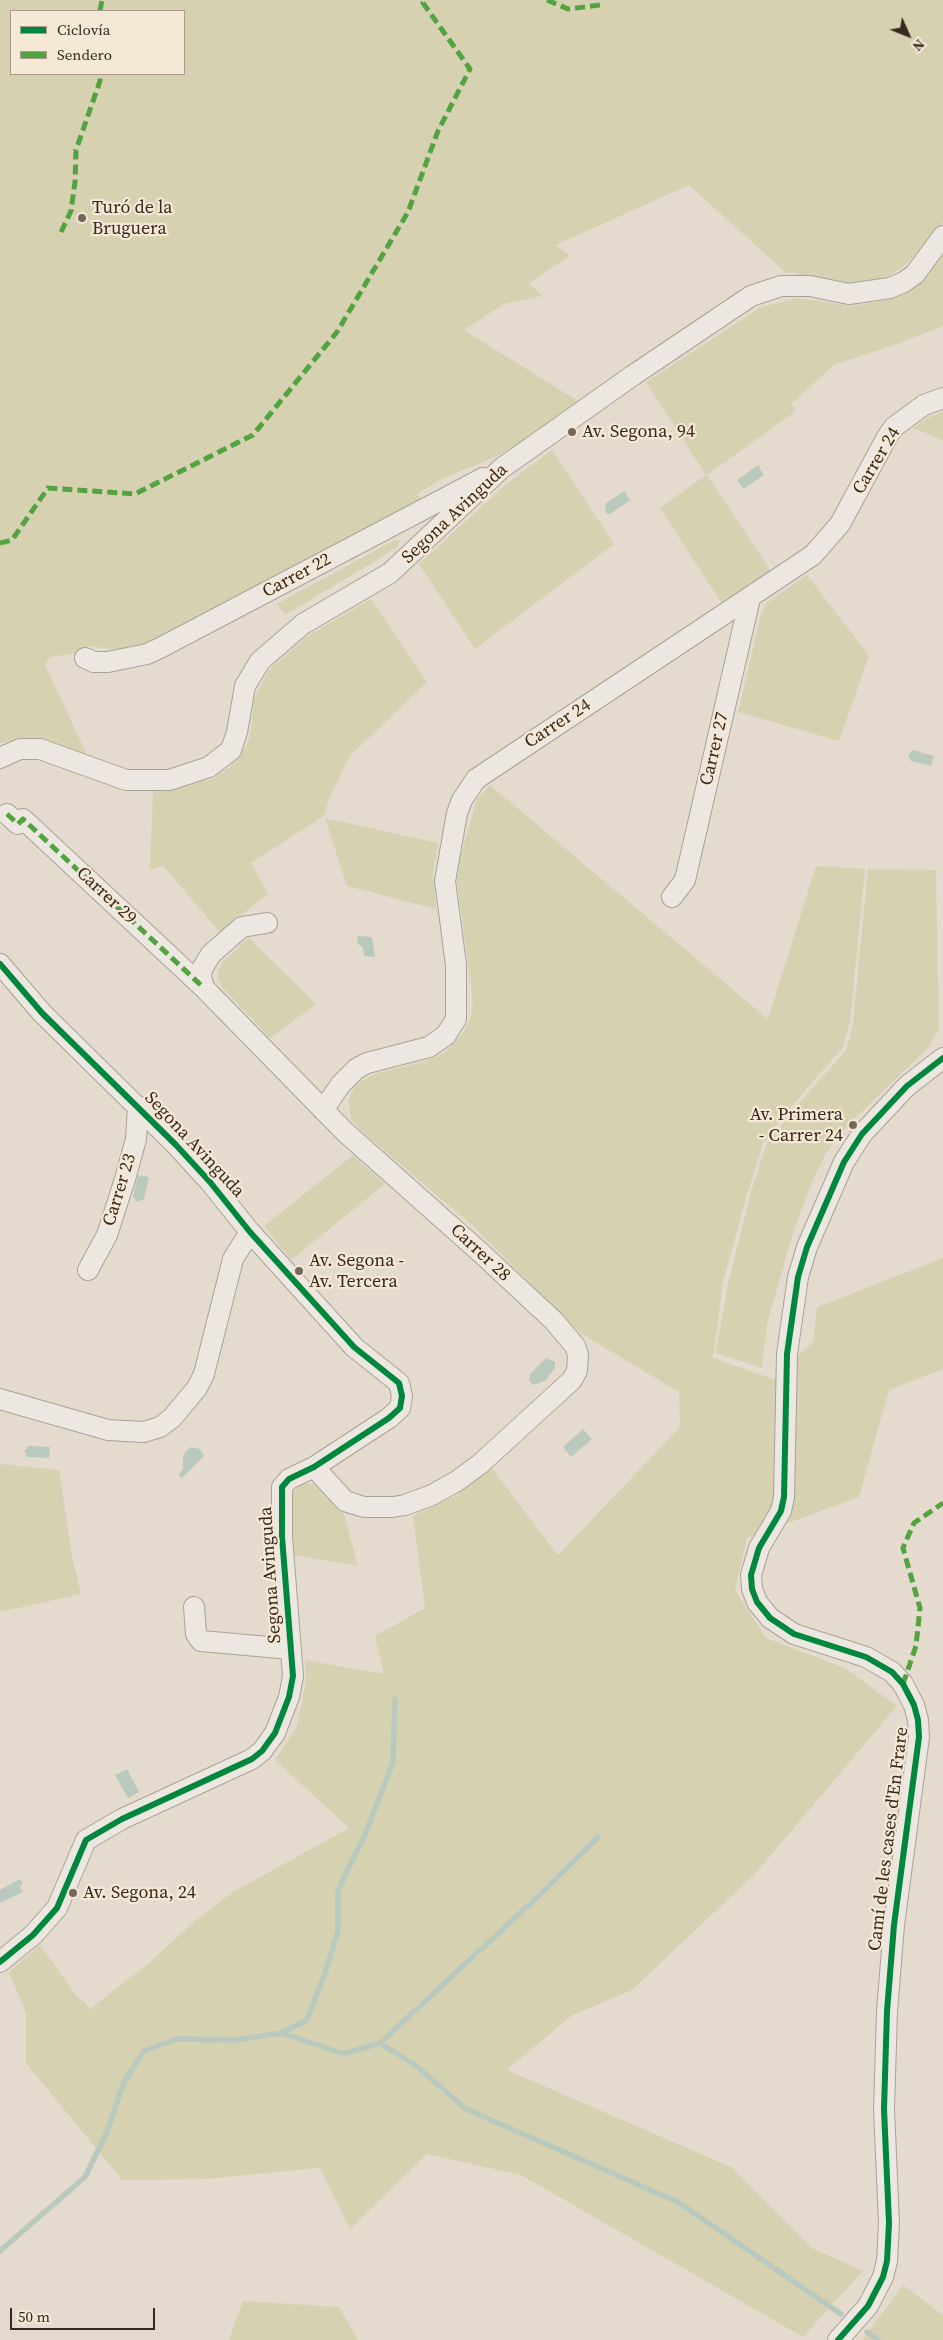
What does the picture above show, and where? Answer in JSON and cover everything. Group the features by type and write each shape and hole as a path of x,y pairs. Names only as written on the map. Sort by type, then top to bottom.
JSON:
{"street":[{"name":"Segona Avinguda","path":"0,758 20,749 40,749 126,780 169,780 209,767 231,750 237,732 245,686 260,661 303,624 390,573 502,468 632,376 751,296 781,286 810,286 849,294 890,288 904,282 914,274 943,236"},
{"name":"Carrer 24","path":"323,1110 340,1084 356,1069 367,1063 429,1047 446,1035 456,1019 456,965 445,881 457,813 462,800 476,779 804,562 821,548 840,524 887,436 915,411 943,398"},
{"name":"Carrer 22","path":"85,658 94,662 108,662 147,654 502,468"},
{"name":"Carrer 27","path":"672,897 685,880 750,598"},
{"name":"Carrer 29","path":"7,814 18,824 23,819 204,988"},
{"path":"204,988 201,977 202,969 211,954 242,927 267,922"},
{"name":"Segona Avinguda","path":"0,964 42,1013 138,1106 210,1182 250,1232 354,1347 399,1383 402,1396 400,1408 383,1422 314,1467 289,1479 282,1487 282,1537 292,1676 289,1698 279,1726 262,1751 252,1759 224,1773 128,1816 90,1836 82,1847 57,1908 33,1935 0,1962"},
{"name":"Carrer 28","path":"204,988 323,1110 554,1321 575,1346 578,1363 572,1380 480,1464 457,1481 417,1501 393,1507 364,1507 354,1504 345,1500 314,1467"},
{"name":"Camí de les cases d'En Frare","path":"838,2340 868,2306 883,2277 887,2261 889,2223 884,2118 887,2011 894,1925 919,1737 918,1720 914,1705 903,1684 892,1672 866,1657 794,1634 770,1618 758,1602 752,1588 751,1575 759,1548 781,1511 784,1497 787,1354 798,1277 807,1247 844,1162 862,1134 907,1086 943,1058"},
{"name":"Carrer 23","path":"88,1270 106,1235 125,1179 136,1139 138,1106"},
{"path":"0,1399 108,1430 144,1432 160,1428 172,1418 197,1388 204,1374 233,1259 250,1232"},
{"path":"194,1606 196,1634 201,1641 291,1650"}],"shaded area":[{"path":"0,0 943,0 943,222 909,262 888,277 864,283 846,283 798,276 795,271 786,273 689,185 556,245 570,256 529,283 542,296 504,304 464,330 578,401 502,454 442,479 417,494 422,499 393,517 167,639 128,652 90,646 81,649 78,653 50,657 45,665 88,757 46,740 32,737 0,743"},
{"path":"943,255 943,326 834,365 791,404 796,411 707,475 771,571 722,604 660,508 706,475 646,382 761,307 798,298 852,306 893,299 910,290 924,279"},
{"path":"943,411 943,440 913,428 926,419"},
{"path":"552,450 614,544 475,649 419,564 505,485"},
{"path":"758,465 764,475 743,489 737,480"},
{"path":"624,491 630,500 610,514 606,513 605,504"},
{"path":"400,540 398,546 382,557 285,615 277,604 393,541"},
{"path":"807,575 869,656 839,741 738,712 761,615 767,603"},
{"path":"371,599 427,682 349,757 328,801 324,816 251,863 268,894 220,932 163,866 150,870 153,790 183,787 212,779 230,767 246,746 250,736 254,699 268,671 306,637"},
{"path":"913,750 934,756 931,766 911,761 908,755"},
{"path":"490,785 768,1019 816,866 865,869 850,1021 843,1047 785,1114 763,1144 723,1282 713,1358 773,1379 813,1342 817,1307 943,1258 943,1369 889,1390 859,1497 747,1538 735,1590 766,1638 845,1668 897,1706 755,1874 632,1990 571,2016 507,2070 731,2167 812,2248 863,2271 803,2337 521,2175 427,2154 350,2229 320,2168 206,2179 122,2180 26,2063 26,2013 9,1972 40,1945 78,1998 85,2002 90,2009 151,1961 197,1919 233,1892 349,1828 275,1760 297,1726 306,1680 305,1660 384,1674 375,1636 425,1608 413,1516 457,1495 490,1466 558,1555 680,1427 679,1392 580,1333 475,1228 357,1127 351,1119 348,1100 356,1084 374,1074 426,1061 444,1053 462,1034 470,1019 473,1002 457,881 459,862 477,799"},
{"path":"325,818 438,843 433,872 436,909 347,886"},
{"path":"868,869 936,870 939,1029 929,1047 852,1121 826,1153 812,1182 793,1233 767,1324 762,1368 716,1353 728,1283 751,1192 766,1145 789,1115 847,1049 853,1023"},
{"path":"357,936 372,937 375,957 364,956 363,948 358,944"},
{"path":"249,938 316,1004 270,1038 222,987 218,979 218,971 223,961"},
{"path":"353,1155 385,1184 291,1260 264,1226"},
{"path":"138,1175 149,1177 144,1199 137,1202 133,1196"},
{"path":"546,1358 555,1362 555,1368 545,1381 533,1385 529,1380 530,1374"},
{"path":"583,1429 592,1439 571,1457 563,1447"},
{"path":"28,1446 50,1447 49,1458 27,1457 24,1450"},
{"path":"191,1447 200,1449 204,1456 182,1478 178,1475 183,1469 183,1457"},
{"path":"0,1464 59,1470 73,1561 81,1594 0,1612"},
{"path":"303,1483 314,1484 344,1514 358,1566 294,1555 291,1497 293,1492"},
{"path":"127,1769 139,1792 128,1798 115,1775"},
{"path":"20,1879 23,1883 20,1887 23,1892 0,1903 0,1890"},
{"path":"903,2285 943,2315 943,2340 862,2340"},
{"path":"243,2301 339,2307 358,2340 229,2340"}],"waterway":[{"path":"0,2251 85,2177 107,2132 124,2082 144,2051 176,2039 236,2040 281,2033 307,2020 325,1973 338,1931 338,1890 365,1835 393,1762 395,1699"},
{"path":"380,2043 531,1903 598,1837"},
{"path":"281,2033 344,2054 380,2043 416,2066 466,2109 678,2202 841,2314"},
{"path":"867,2332 878,2340"}],"marked path":[{"path":"100,10 102,0"},
{"path":"0,543 12,540 48,488 135,494 253,435 337,332 408,212 438,131 470,69 423,3 425,0"},
{"path":"547,0 568,9 600,5 600,0"},
{"path":"61,232 71,211 75,182 76,150 100,81 100,75"},
{"path":"7,814 18,824 23,819 204,988"},
{"path":"903,1684 916,1646 920,1608 903,1548 914,1523 943,1503"}],"cycle path":[{"path":"0,964 42,1013 176,1145 210,1182 250,1232 354,1347 399,1383 402,1396 400,1408 389,1418 314,1467 289,1479 282,1487 282,1537 293,1676 289,1697 275,1733 262,1751 252,1759 122,1819 86,1840 57,1908 33,1935 0,1962"},
{"path":"838,2340 868,2306 883,2277 887,2261 889,2223 884,2109 887,2011 894,1925 919,1737 918,1720 914,1705 903,1684 892,1672 866,1657 794,1634 770,1618 757,1602 752,1589 751,1575 759,1548 781,1511 784,1497 787,1354 798,1277 807,1247 844,1162 862,1134 907,1086 943,1058"}],"place":[{"name":"Turó de la Bruguera","path":"82,218"},
{"name":"Av. Segona, 94","path":"572,432"},
{"name":"Av. Primera - Carrer 24","path":"853,1125"},
{"name":"Av. Segona - Av. Tercera","path":"299,1271"},
{"name":"Av. Segona, 24","path":"73,1893"}]}
